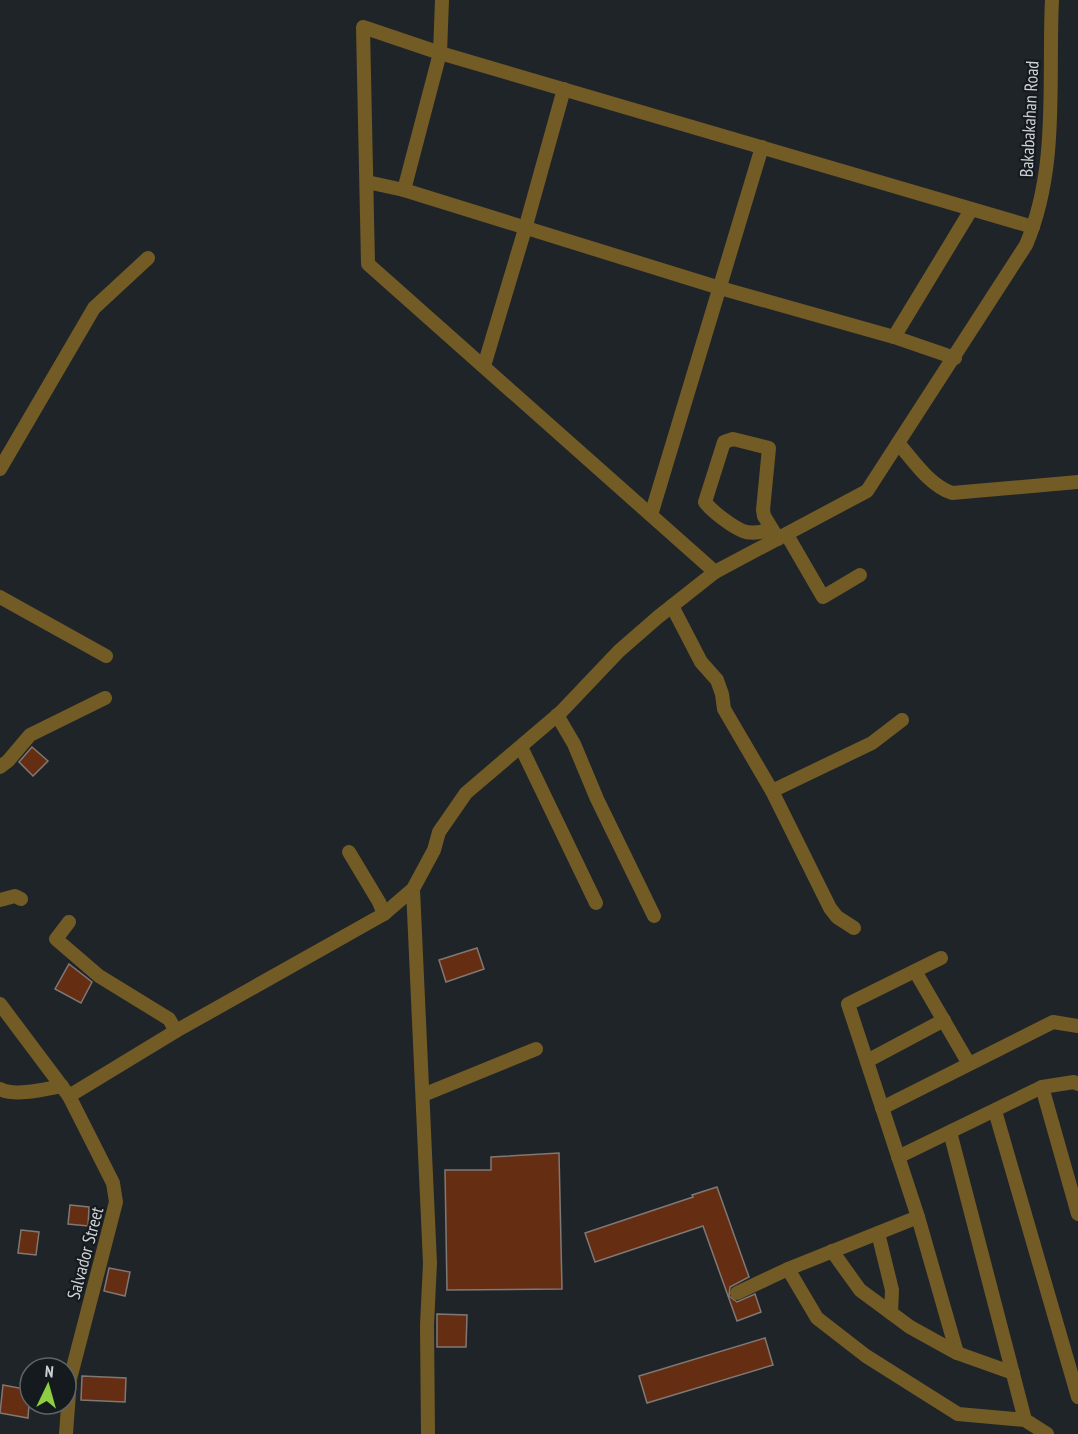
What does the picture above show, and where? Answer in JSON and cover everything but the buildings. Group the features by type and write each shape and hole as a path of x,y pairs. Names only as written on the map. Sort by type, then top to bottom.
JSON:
{"street":[{"path":"404,190 440,53 441,0"},
{"name":"Bakabakahan Road","path":"413,889 434,850 440,832 466,793 557,715 619,651 715,572 779,535 867,491 955,358 1026,245 1033,227 1042,195 1048,159 1052,0"},
{"path":"715,572 368,264 363,27 440,53 1033,227"},
{"path":"484,366 564,89"},
{"path":"651,515 762,147"},
{"path":"367,182 404,190 720,288 894,337 955,358"},
{"path":"894,337 971,210"},
{"path":"0,469 94,308 148,258"},
{"path":"779,535 743,531 705,502 724,442 733,439 768,448 764,516 779,535 823,597 860,575"},
{"path":"898,443 933,482 943,490 952,493 1078,482"},
{"path":"0,597 106,656"},
{"path":"672,606 701,662 717,680 724,709 772,791 830,908 837,917 854,928"},
{"path":"0,767 30,735 105,698"},
{"path":"557,715 574,744 654,916"},
{"path":"772,791 872,743 902,720"},
{"path":"521,747 596,903"},
{"path":"349,852 384,914"},
{"path":"0,1089 4,1092 66,1091 384,914 413,889"},
{"path":"413,889 430,1263 427,1325 428,1434"},
{"path":"0,900 15,896 21,899"},
{"path":"69,922 56,939 99,976 169,1019 176,1031"},
{"path":"941,958 848,1004 918,1217 957,1353"},
{"path":"915,971 969,1064"},
{"name":"Salvador Street","path":"0,1004 66,1091 114,1183 116,1203 70,1379 66,1434"},
{"path":"867,1061 944,1020"},
{"path":"882,1108 1053,1022 1078,1026"},
{"path":"423,1095 536,1049"},
{"path":"898,1157 1042,1087 1074,1082 1078,1084"},
{"path":"1042,1087 1078,1214"},
{"path":"995,1111 1078,1397"},
{"path":"950,1132 1025,1420"},
{"path":"737,1293 788,1269 918,1217"},
{"path":"878,1233 892,1290 891,1313"},
{"path":"832,1251 860,1290 910,1327 957,1353 1013,1373"},
{"path":"788,1269 817,1318 866,1356 958,1414 1025,1420 1047,1434"}]}
